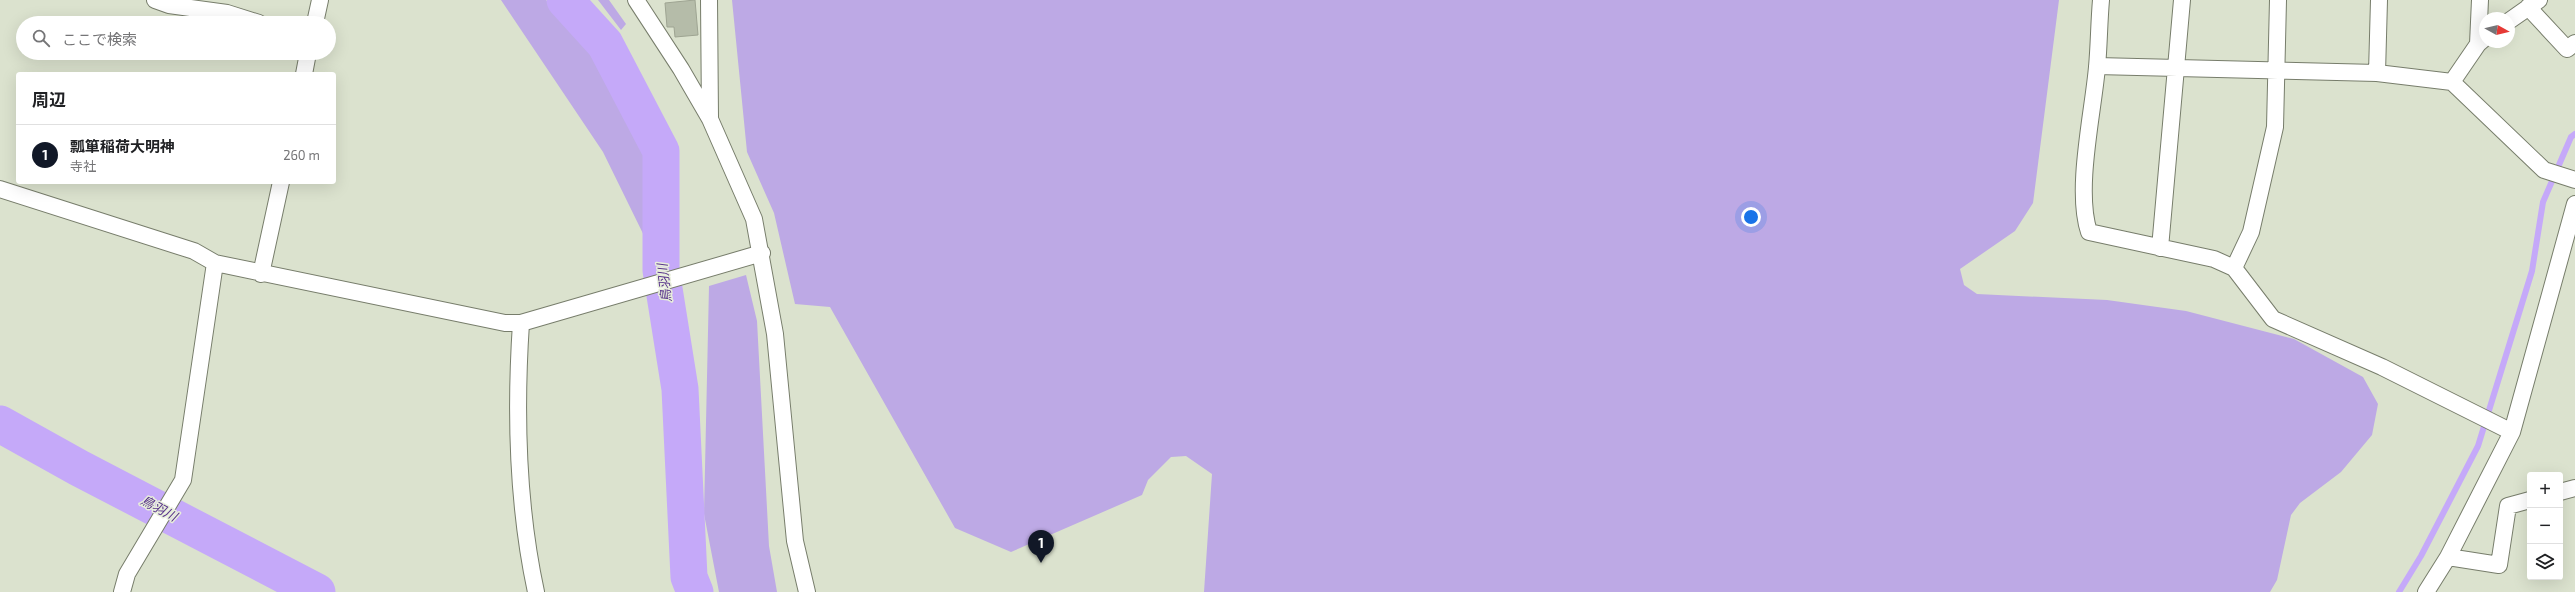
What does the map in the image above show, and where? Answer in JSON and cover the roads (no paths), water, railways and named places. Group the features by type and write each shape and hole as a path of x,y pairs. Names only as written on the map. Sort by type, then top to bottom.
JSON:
{"street":[{"path":"155,0 169,5 227,13 237,16"},
{"path":"317,16 320,0"},
{"path":"636,0 681,69 710,119 754,219 759,254 776,334 795,541 807,592"},
{"path":"709,0 710,119"},
{"path":"2102,0 2097,35 2097,66 2084,189 2085,221 2089,232 2214,259 2234,268 2273,319 2382,367 2512,432"},
{"path":"2160,248 2182,0"},
{"path":"2234,268 2251,232 2275,127 2278,0"},
{"path":"2377,73 2379,0"},
{"path":"2480,0 2480,12"},
{"path":"2515,17 2533,4 2567,49 2575,43"},
{"path":"2452,82 2479,44"},
{"path":"304,72 307,60"},
{"path":"2097,66 2377,73 2452,82 2544,170 2575,180"},
{"path":"261,274 281,184"},
{"path":"0,189 194,251 215,263 261,274 505,323 521,324 759,254"},
{"path":"2426,592 2448,557 2512,432 2575,204"},
{"path":"122,592 127,574 155,530 183,480 215,263"},
{"path":"521,324 517,375 517,442 529,562 536,592"},
{"path":"2563,491 2575,488"},
{"path":"2448,557 2499,565 2508,506 2527,501"}],"waterway":[{"name":"鳥羽川","path":"565,0 605,44 661,151 661,270 680,389 689,577 695,592"},
{"path":"2399,592 2421,556 2478,446 2532,271 2543,202 2571,137 2575,134"},
{"name":"鳥羽川","path":"0,424 79,468 317,592"}],"place":[{"name":"瓢箪稲荷大明神","path":"1041,563"}]}
